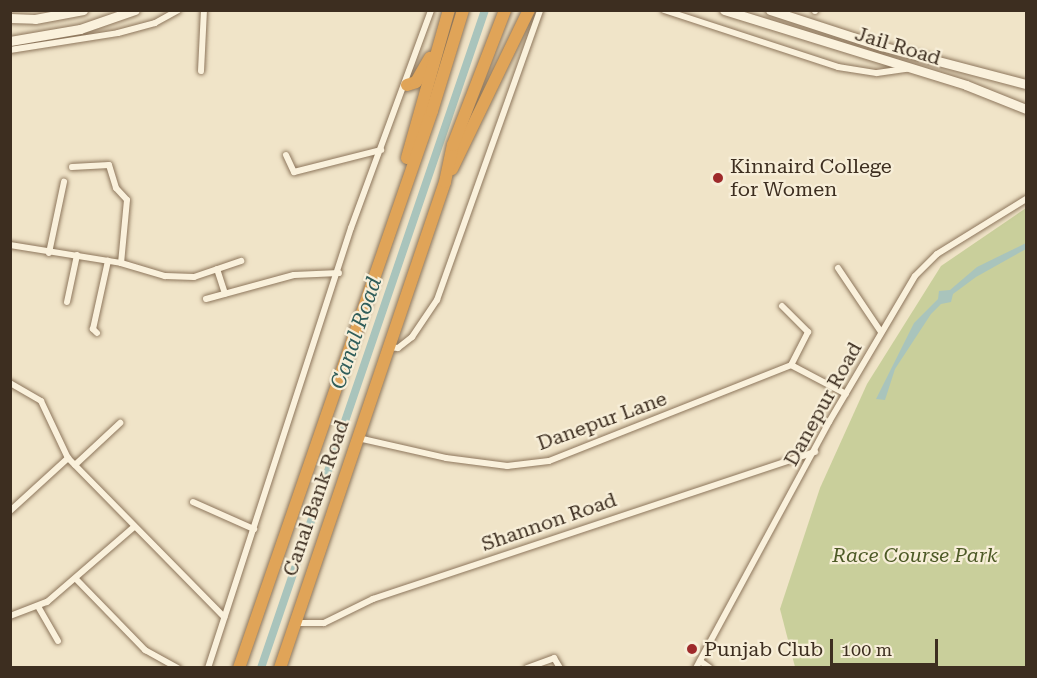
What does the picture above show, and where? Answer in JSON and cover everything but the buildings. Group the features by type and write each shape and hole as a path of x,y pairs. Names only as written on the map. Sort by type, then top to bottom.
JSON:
{"highway":[{"name":"Canal Bank Road","path":"238,668 392,224 449,10"},
{"path":"392,224 463,10"},
{"path":"445,182 457,135 506,10"},
{"name":"Canal Bank Road","path":"280,668 445,182 529,10"},
{"path":"407,85 416,82 439,41"}],"main road":[{"path":"10,24 82,10"},
{"path":"10,41 72,31 135,10"},
{"name":"Jail Road","path":"724,10 907,69 966,85 1026,109"},
{"name":"Jail Road","path":"770,10 881,46 1026,84"},
{"path":"10,18 35,19"},
{"path":"966,85 1026,101"}],"street":[{"path":"10,50 118,33 155,23 178,10"},
{"path":"201,71 204,10"},
{"path":"208,668 339,273 351,228 407,85 431,10"},
{"path":"389,347 398,348 412,337 437,300 540,10"},
{"path":"664,10 838,67 877,73 907,69"},
{"path":"286,155 294,172 381,150"},
{"path":"72,166 109,165 116,188 127,200 121,263"},
{"path":"49,253 64,182"},
{"name":"Danepur Road","path":"698,664 881,332 925,264 1026,199"},
{"path":"10,245 121,263 165,276 194,277 241,261"},
{"path":"67,302 77,255"},
{"path":"97,333 93,329 108,261"},
{"path":"838,268 881,332"},
{"path":"217,269 225,294"},
{"path":"206,299 294,275 339,273"},
{"path":"782,306 808,332 791,365 846,394"},
{"name":"Danepur Lane","path":"357,438 446,458 497,465 549,461 791,365"},
{"path":"10,383 41,401 68,458 224,617"},
{"path":"75,465 120,423"},
{"name":"Shannon Road","path":"295,623 324,623 373,599 815,452"},
{"path":"10,511 68,458"},
{"path":"193,502 254,529"},
{"path":"10,616 39,608 77,580 134,527"},
{"path":"77,580 145,650 178,668"},
{"path":"39,608 58,641"},
{"path":"527,668 554,658 560,668"},
{"path":"698,664 710,668"}],"green space":[{"name":"Race Course Park","path":"1026,208 1026,667 795,667 780,609 820,488 867,384 941,266"}],"water":[{"path":"1026,243 1026,249 976,277 953,294 951,302 941,304 931,314 895,369 885,400 876,399 914,323 938,299 939,291 950,290 977,267"}],"waterway":[{"name":"Canal Road","path":"261,668 485,10"}],"place":[{"name":"Kinnaird College for Women","path":"718,178"},
{"name":"Punjab Club","path":"692,649"}]}
